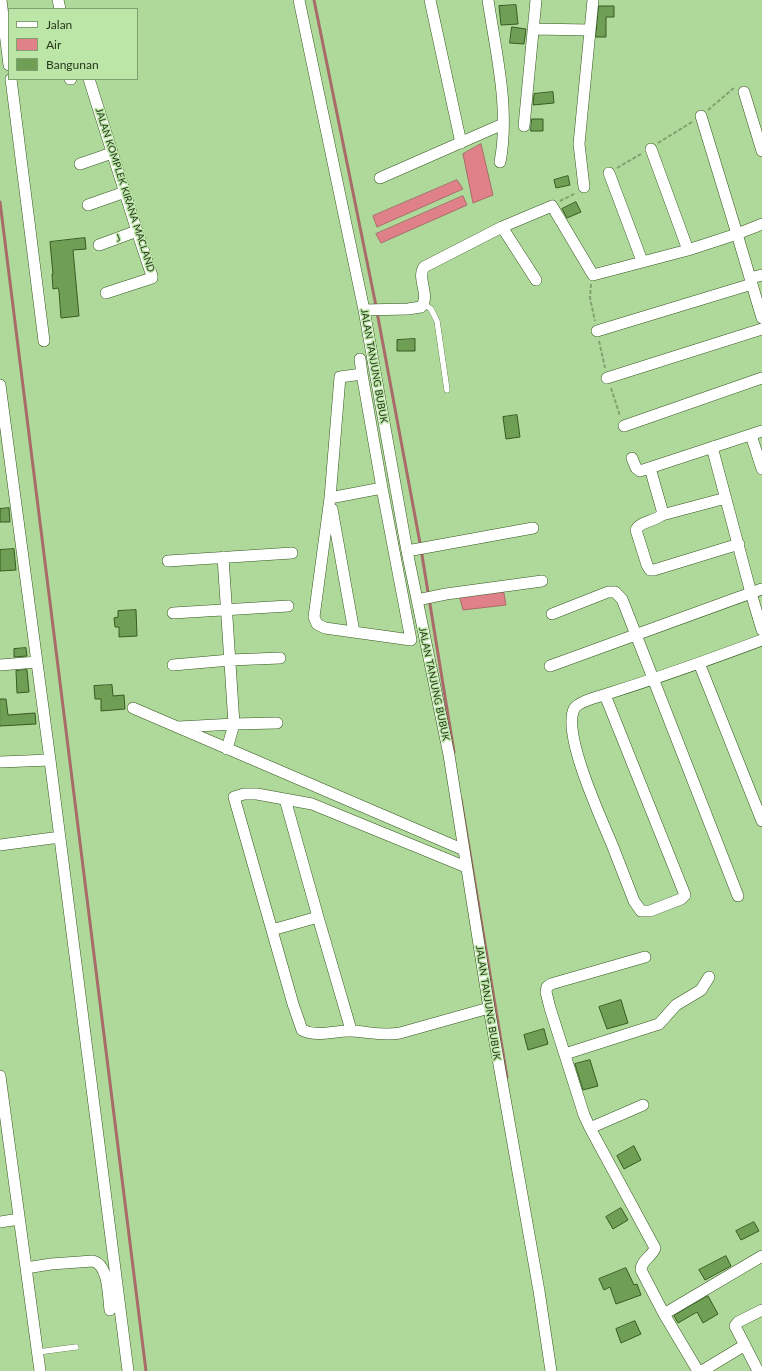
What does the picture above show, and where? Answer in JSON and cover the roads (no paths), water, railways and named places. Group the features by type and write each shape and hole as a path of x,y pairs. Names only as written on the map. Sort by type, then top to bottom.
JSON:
{"street":[{"path":"1,0 8,57"},
{"name":"JALAN TANJUNG BUBUK","path":"299,0 369,310 373,364 396,491 411,550 449,755 488,1008 539,1291 551,1371"},
{"path":"430,0 461,143"},
{"path":"488,0 499,72 504,124 500,162"},
{"path":"524,126 536,0"},
{"path":"584,187 580,144 593,0"},
{"path":"534,29 590,30"},
{"path":"11,80 44,341"},
{"name":"JALAN KOMPLEK KIRANA MACLAND","path":"89,80 137,231 152,273 152,278 106,293"},
{"path":"744,92 762,151"},
{"path":"701,116 762,318"},
{"path":"380,178 504,124"},
{"path":"650,148 688,250"},
{"path":"80,164 112,153"},
{"path":"609,174 642,261"},
{"path":"88,205 125,192"},
{"path":"369,310 416,308 421,306 425,301 422,274 424,267 502,228 552,206 593,275 688,250 762,224"},
{"path":"502,228 536,280"},
{"name":"J","path":"99,245 137,231"},
{"path":"597,331 751,281 762,275"},
{"path":"607,378 762,328"},
{"path":"361,366 411,640 320,626 315,621 314,616 330,498 340,377 361,366 373,364"},
{"path":"624,426 762,378"},
{"path":"0,384 60,837 128,1371"},
{"path":"632,458 638,471 762,431"},
{"path":"751,435 762,469"},
{"path":"712,447 762,630"},
{"path":"650,468 662,510 662,515"},
{"path":"330,498 383,491 396,491"},
{"path":"330,498 354,632"},
{"path":"726,498 662,515 639,525 636,532 650,570 739,544"},
{"path":"411,550 533,528"},
{"path":"168,561 292,553"},
{"path":"223,557 234,724 227,748"},
{"path":"420,599 542,581"},
{"path":"550,666 762,589"},
{"path":"552,614 608,592 615,592 622,599 738,896"},
{"path":"173,613 288,606"},
{"path":"605,695 685,895 681,899 650,911 640,911 634,901 584,776 575,745 573,721 575,708 579,703 653,680 762,640"},
{"path":"173,665 230,660 280,658"},
{"path":"0,665 37,662"},
{"path":"699,663 762,821"},
{"path":"133,708 464,850"},
{"path":"177,727 277,723"},
{"path":"0,762 50,760"},
{"path":"466,868 312,804 271,796 244,794 234,797 302,1030 315,1034 351,1030 377,1034 400,1033 488,1008"},
{"path":"285,799 351,1030"},
{"path":"0,845 60,837"},
{"path":"272,930 318,917"},
{"path":"645,957 551,984 547,987 546,992 579,1105 655,1248 643,1263 641,1270 664,1314 698,1371"},
{"path":"565,1054 659,1024 676,1005 701,990 709,977"},
{"path":"0,1076 40,1371"},
{"path":"590,1128 643,1106"},
{"path":"0,1222 19,1219"},
{"path":"664,1314 762,1256"},
{"path":"26,1268 69,1262 97,1262 104,1270 110,1310"},
{"path":"758,1366 736,1328 736,1324 762,1310"},
{"path":"702,1371 745,1345"}],"lane":[{"path":"424,304 431,309 437,321 447,390"},
{"path":"38,1352 76,1347"}],"water":[{"path":"481,144 493,195 473,203 463,154"},
{"path":"457,180 463,189 377,227 373,216"},
{"path":"463,196 467,205 381,243 376,234"},
{"path":"503,588 506,605 463,610 459,595"}],"waterway":[{"path":"314,0 376,306"},
{"path":"0,202 146,1371"},
{"path":"377,312 420,543 454,752"},
{"path":"461,799 507,1077"}]}
